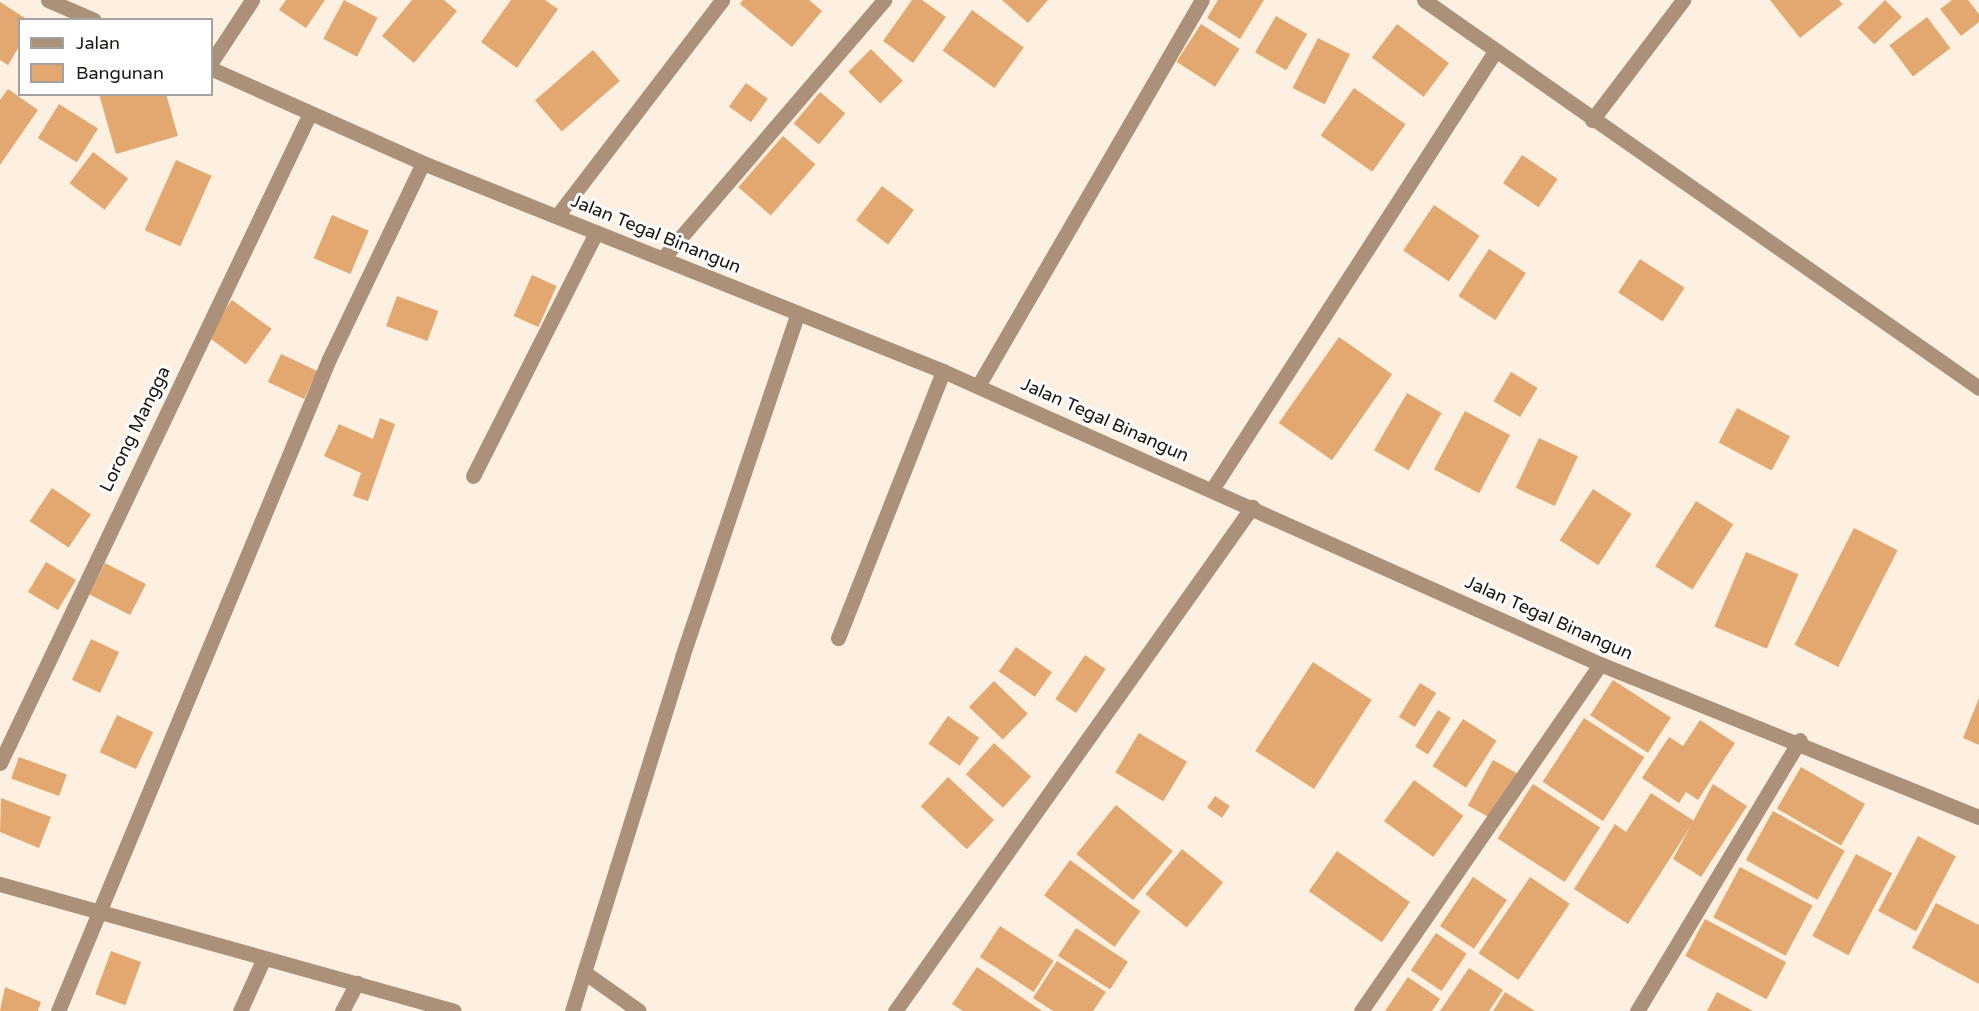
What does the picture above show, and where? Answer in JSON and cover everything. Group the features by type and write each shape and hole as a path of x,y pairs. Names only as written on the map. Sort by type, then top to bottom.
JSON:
{"street":[{"path":"48,0 89,18"},
{"path":"213,59 252,0"},
{"path":"557,216 722,0"},
{"path":"663,258 884,0"},
{"path":"978,386 1202,0"},
{"path":"1424,0 1494,53 1979,388"},
{"path":"1592,120 1683,0"},
{"path":"1213,488 1494,53"},
{"name":"Jalan Tegal Binangun","path":"213,69 423,163 978,386 1213,488 1600,664 1800,740 1979,816"},
{"name":"Lorong Mangga","path":"0,763 310,113"},
{"path":"58,1011 101,915 329,359 423,163"},
{"path":"473,476 596,232"},
{"path":"572,1011 798,313"},
{"path":"838,638 943,371"},
{"path":"894,1011 1252,507"},
{"path":"1361,1011 1600,664"},
{"path":"1637,1011 1800,740"},
{"path":"0,884 101,915 454,1011"},
{"path":"240,1011 264,960"},
{"path":"584,972 639,1011"},
{"path":"342,1011 357,983"}],"building":[{"path":"286,0 325,0 306,28 279,10"},
{"path":"344,0 378,18 357,57 323,39"},
{"path":"412,0 444,0 457,11 414,63 382,36"},
{"path":"511,0 545,0 558,9 517,68 481,42"},
{"path":"743,0 809,0 822,11 792,47 740,4"},
{"path":"912,0 922,0 946,17 913,63 883,41"},
{"path":"1002,0 1048,0 1028,23"},
{"path":"1218,0 1264,0 1240,39 1207,18"},
{"path":"1770,0 1839,0 1843,4 1800,38"},
{"path":"1885,0 1902,17 1874,45 1857,28"},
{"path":"1952,0 1968,0 1979,14 1979,22 1961,36 1940,9"},
{"path":"0,2 25,18 18,18 18,48 8,65 0,60"},
{"path":"972,10 1024,48 994,88 943,50"},
{"path":"1276,16 1307,34 1286,70 1255,52"},
{"path":"1927,17 1950,48 1913,76 1889,45"},
{"path":"1201,24 1240,49 1215,87 1176,62"},
{"path":"1397,24 1449,63 1424,97 1372,58"},
{"path":"1318,38 1350,54 1325,104 1293,88"},
{"path":"871,49 903,81 880,103 848,72"},
{"path":"593,50 620,81 562,131 535,101"},
{"path":"746,83 768,99 751,122 729,106"},
{"path":"1354,88 1406,124 1372,172 1321,136"},
{"path":"8,89 38,110 0,165 0,100"},
{"path":"820,92 845,113 819,145 794,123"},
{"path":"100,96 167,96 178,136 116,154"},
{"path":"59,104 98,128 77,162 38,138"},
{"path":"783,136 815,164 771,216 738,187"},
{"path":"93,152 128,178 105,210 70,183"},
{"path":"1522,155 1558,179 1539,207 1503,183"},
{"path":"176,160 212,176 180,246 145,230"},
{"path":"882,186 914,210 888,244 856,220"},
{"path":"1434,205 1480,236 1449,281 1403,251"},
{"path":"332,215 369,231 350,274 314,258"},
{"path":"1489,249 1526,273 1495,320 1459,296"},
{"path":"1640,259 1684,288 1663,321 1618,293"},
{"path":"532,275 557,286 538,327 514,316"},
{"path":"397,296 438,311 427,341 386,326"},
{"path":"232,300 272,329 246,364 206,336"},
{"path":"1339,337 1392,374 1332,460 1279,423"},
{"path":"281,354 317,371 304,399 268,382"},
{"path":"1511,372 1538,388 1520,417 1493,401"},
{"path":"1407,393 1442,413 1409,470 1374,450"},
{"path":"1737,408 1790,436 1772,471 1719,442"},
{"path":"1465,411 1510,435 1479,493 1434,469"},
{"path":"380,418 395,424 368,501 353,496 361,473 324,456 339,424 373,439"},
{"path":"1539,438 1578,456 1555,506 1516,488"},
{"path":"52,488 91,514 69,547 30,521"},
{"path":"1593,489 1632,514 1598,565 1560,540"},
{"path":"1696,501 1733,524 1693,590 1655,566"},
{"path":"1854,528 1898,550 1838,667 1795,645"},
{"path":"1746,552 1798,574 1767,649 1714,627"},
{"path":"46,562 76,580 58,610 28,592"},
{"path":"105,563 146,584 130,615 89,594"},
{"path":"91,639 119,652 100,693 72,680"},
{"path":"1016,647 1052,672 1035,697 999,672"},
{"path":"1085,655 1106,669 1076,713 1055,699"},
{"path":"1313,662 1372,700 1314,789 1255,751"},
{"path":"1613,680 1671,718 1648,753 1590,715"},
{"path":"994,681 1028,714 1003,740 969,707"},
{"path":"1420,683 1436,693 1415,727 1399,717"},
{"path":"1979,698 1979,745 1963,738"},
{"path":"1438,710 1451,718 1428,754 1415,746"},
{"path":"117,715 153,732 136,769 100,752"},
{"path":"948,716 979,738 960,766 928,744"},
{"path":"1584,718 1644,757 1603,821 1543,782"},
{"path":"1463,719 1497,741 1466,788 1433,766"},
{"path":"1700,720 1735,743 1698,800 1686,792 1679,803 1642,778 1669,737 1683,746"},
{"path":"1139,733 1187,762 1163,801 1115,772"},
{"path":"994,743 1031,776 1003,808 966,774"},
{"path":"19,757 67,774 59,796 11,779"},
{"path":"1493,760 1518,774 1493,820 1468,805"},
{"path":"1801,767 1865,804 1841,846 1777,809"},
{"path":"948,777 994,820 967,849 921,806"},
{"path":"1414,780 1463,816 1433,857 1384,821"},
{"path":"1533,784 1600,828 1565,882 1498,839"},
{"path":"1713,784 1747,806 1701,877 1673,859"},
{"path":"1651,793 1694,821 1628,924 1574,889 1615,824 1626,832"},
{"path":"1215,796 1230,806 1222,818 1207,808"},
{"path":"1,798 51,817 39,848 0,832"},
{"path":"1116,805 1173,851 1133,900 1076,854"},
{"path":"1773,811 1845,851 1818,900 1746,860"},
{"path":"1918,836 1956,856 1916,931 1878,911"},
{"path":"1182,849 1223,882 1187,927 1145,894"},
{"path":"1337,851 1410,902 1382,942 1309,891"},
{"path":"1856,854 1892,873 1849,955 1812,936"},
{"path":"1070,860 1140,911 1115,947 1044,896"},
{"path":"1740,867 1812,905 1786,956 1713,917"},
{"path":"1473,877 1507,900 1474,949 1440,926"},
{"path":"1530,877 1570,904 1518,980 1479,953"},
{"path":"1936,903 1979,925 1979,984 1912,948"},
{"path":"1705,919 1786,962 1767,999 1685,956"},
{"path":"1000,926 1054,961 1034,992 980,957"},
{"path":"1076,928 1128,962 1110,989 1058,956"},
{"path":"1436,933 1467,954 1442,991 1411,970"},
{"path":"111,951 141,962 125,1005 95,994"},
{"path":"1057,961 1106,992 1093,1011 1053,1011 1033,998"},
{"path":"977,967 1042,1011 963,1011 952,1004"},
{"path":"1469,968 1503,990 1489,1011 1440,1011"},
{"path":"1408,977 1440,999 1432,1011 1385,1011"},
{"path":"5,987 41,1002 38,1011 0,1011"},
{"path":"1505,992 1535,1011 1493,1011"},
{"path":"1717,992 1753,1011 1707,1011"}]}
